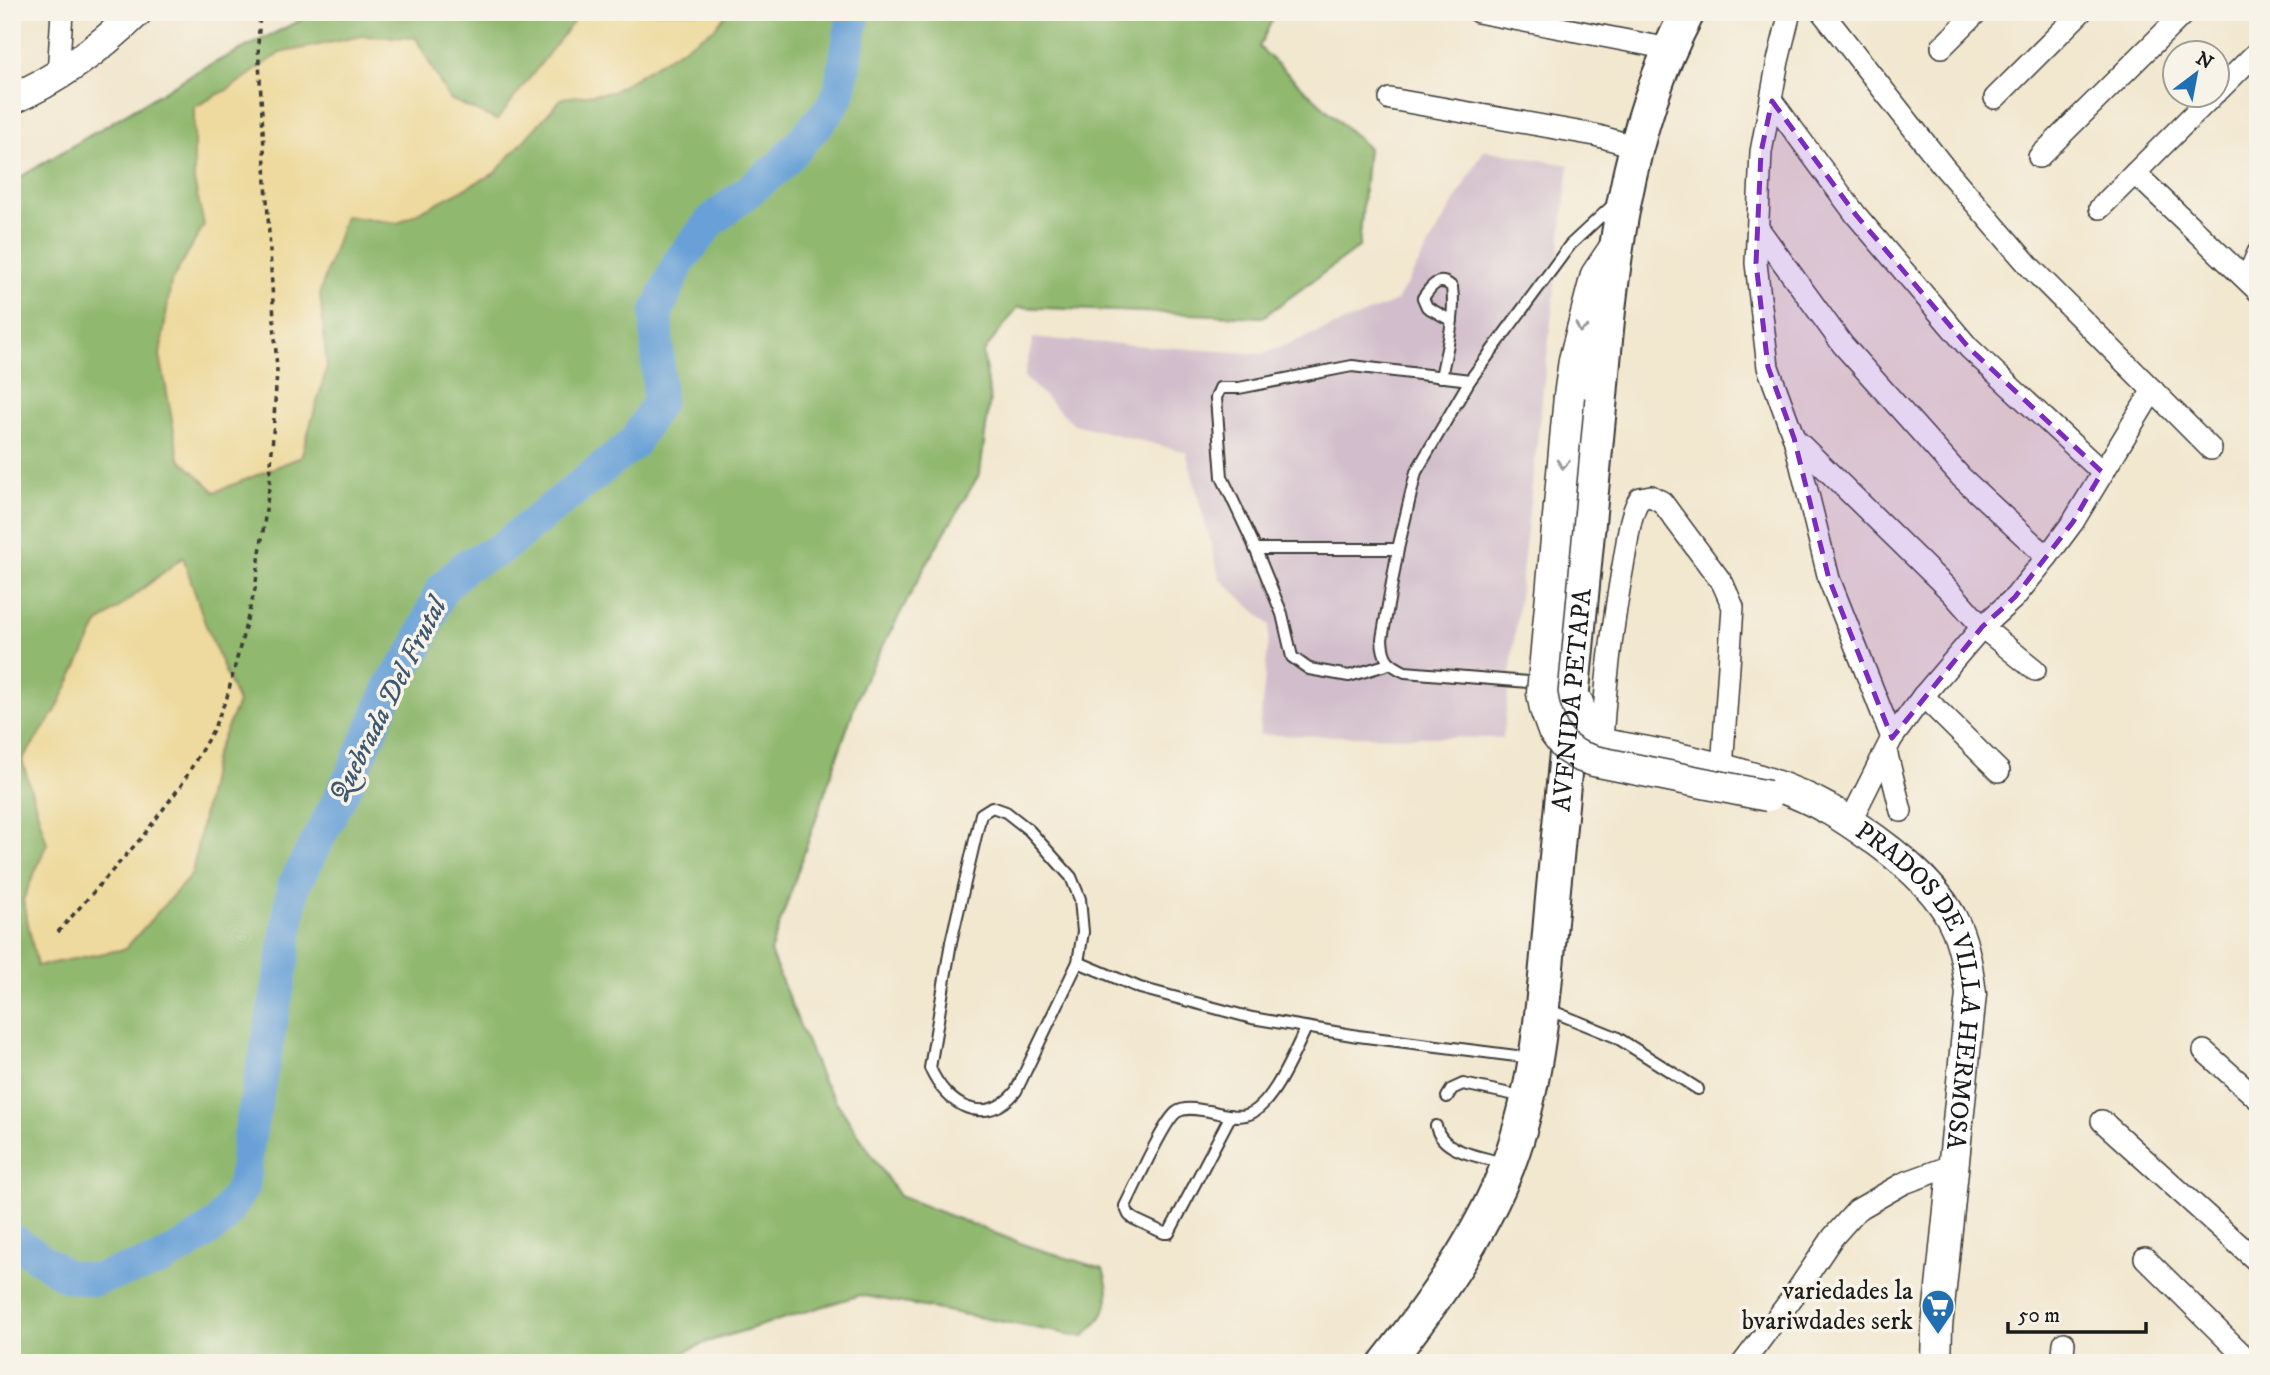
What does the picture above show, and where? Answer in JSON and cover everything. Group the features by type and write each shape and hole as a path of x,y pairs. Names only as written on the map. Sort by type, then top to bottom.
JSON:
{"main road":[{"path":"12,99 58,76 114,34 137,12"},
{"name":"AVENIDA PETAPA","path":"1386,1363 1420,1320 1470,1241 1498,1189 1528,1098 1541,1006 1564,686 1609,304 1625,193 1637,147 1670,48 1688,12"},
{"path":"1618,244 1597,275 1587,304 1569,396 1542,693 1553,731 1566,748 1594,761 1768,796 1839,815"},
{"name":"PRADOS DE VILLA HERMOSA","path":"1564,686 1581,711 1579,731 1581,737 1588,742 1722,769 1783,788 1839,815 1895,854 1931,889 1955,926 1966,959 1971,994 1931,1356"}],"street":[{"path":"58,76 62,12"},
{"path":"1478,12 1670,48"},
{"path":"1790,12 1761,152 1756,264 1768,366 1794,438 1829,579 1889,745 1901,811"},
{"path":"1822,12 1943,166 2031,268 2211,449"},
{"path":"1942,47 1977,12"},
{"path":"1995,98 2081,12"},
{"path":"2039,157 2185,12"},
{"path":"2232,77 2258,51"},
{"path":"1390,99 1595,135 1637,147"},
{"path":"1772,101 1856,215 1969,348 2102,472"},
{"path":"2100,208 2201,108"},
{"path":"2135,173 2251,284"},
{"path":"1758,228 1843,345 1961,477 2047,556"},
{"path":"2251,284 2251,269 2258,253"},
{"path":"1839,815 1923,696 1982,626 2015,597 2073,522 2153,390"},
{"path":"1794,438 1953,594 1982,626 2035,670"},
{"path":"1602,744 1605,685 1632,516 1640,498 1651,496 1662,502 1670,511 1723,584 1733,607 1722,769"},
{"path":"1923,696 1999,771"},
{"path":"2204,1051 2258,1099"},
{"path":"2102,1121 2258,1262"},
{"path":"1743,1363 1833,1237 1857,1210 1905,1183 1954,1165"},
{"path":"2145,1258 2251,1363"}],"lane":[{"path":"1564,686 1405,672 1389,664 1382,654 1382,639 1398,549 1416,472 1470,380 1570,245 1625,193"},
{"path":"1441,377 1452,321"},
{"path":"1389,664 1349,676 1308,669 1292,657 1282,614 1222,477 1216,398 1220,388 1250,386 1352,366 1470,380"},
{"path":"1255,549 1398,549"},
{"path":"986,809 1000,809 1020,822 1071,877 1080,899 1083,932 1078,962 1016,1091 1009,1099 992,1110 983,1111 966,1108 946,1095 930,1068 954,929 974,838 981,814 986,809"},
{"path":"1078,962 1140,988 1252,1018 1306,1028 1535,1059"},
{"path":"1541,1006 1616,1037 1698,1089"},
{"path":"1231,1115 1169,1233 1129,1216 1125,1206 1166,1126 1177,1111 1189,1108 1247,1115 1265,1103 1306,1028"},
{"path":"1447,1097 1451,1089 1463,1084 1528,1098"},
{"path":"1437,1126 1441,1139 1451,1146 1508,1165"}],"path":[{"path":"58,932 143,836 182,784 213,730 227,697 255,589 270,481 277,371 258,45 260,15 267,12"}],"highlighted area":[{"path":"1772,101 1856,215 1969,348 2102,472 2073,522 2015,597 1982,627 1892,738 1829,579 1794,438 1768,367 1756,263 1761,152"}],"shaded area":[{"path":"1484,150 1569,165 1503,738 1259,735 1270,625 1220,579 1186,452 1074,424 1024,377 1033,338 1263,354 1397,301"}],"green space":[{"path":"317,12 1276,12 1259,47 1368,148 1359,247 1263,317 1018,307 983,353 990,397 980,473 932,554 862,685 770,952 822,1080 899,1196 1028,1246 1103,1269 1108,1290 1106,1307 1098,1322 1083,1337 860,1295 707,1342 661,1363 12,1363 12,182 196,72"}],"sand":[{"path":"581,12 728,12 715,28 612,92 562,98 495,173 398,223 345,216 320,292 327,368 301,457 215,492 179,458 160,355 171,282 204,225 194,181 194,107 229,89 280,53 362,36 416,38 449,99 497,120"},
{"path":"183,557 205,623 238,703 215,755 192,874 125,949 37,966 23,900 47,844 22,760 55,712 98,624"}],"waterway":[{"name":"Quebrada Del Frutal","path":"12,1239 66,1276 94,1280 158,1261 191,1243 220,1222 244,1185 248,1143 281,973 293,887 351,776 391,685 415,651 441,590 465,566 499,550 633,444 659,401 656,314 679,262 711,221 780,166 826,114 839,94 854,12"}],"place":[{"name":"variedades la bvariwdades serk","path":"1938,1336"}]}
